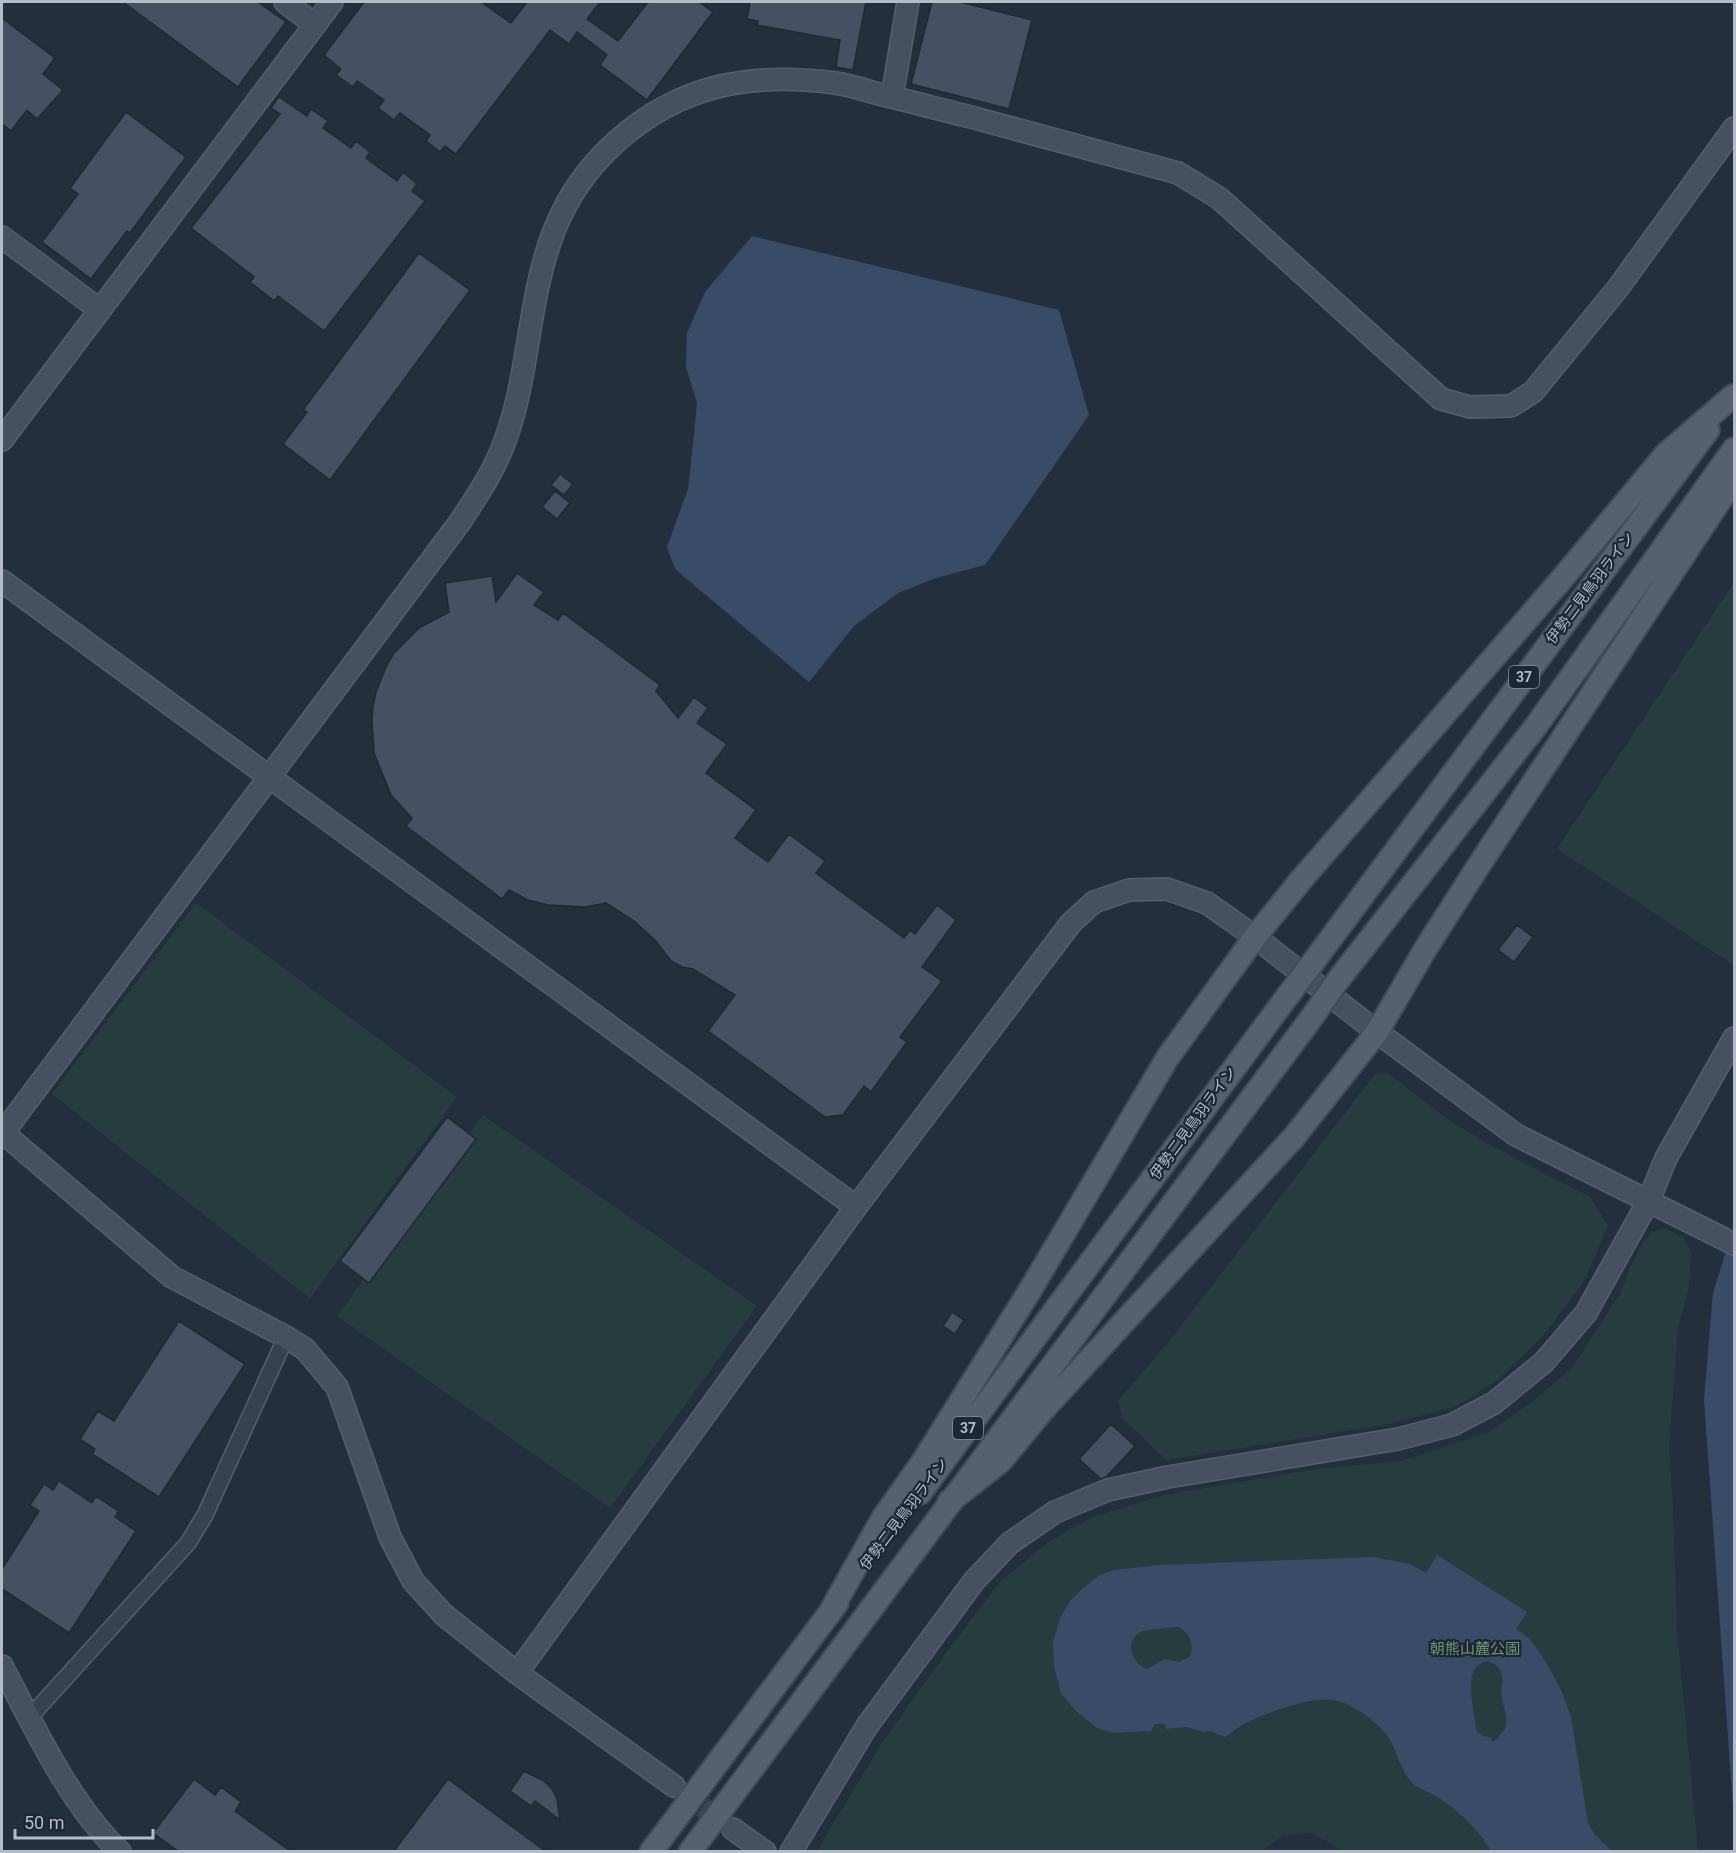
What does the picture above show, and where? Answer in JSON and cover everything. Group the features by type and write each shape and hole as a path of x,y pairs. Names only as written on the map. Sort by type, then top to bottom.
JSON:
{"main road":[{"path":"829,1614 883,1518 924,1460 1029,1292 1168,1057 1255,937 1301,880 1561,580 1665,454 1734,395"},
{"name":"伊勢二見鳥羽ライン","path":"651,1851 1734,395"},
{"name":"伊勢二見鳥羽ライン","path":"690,1851 1339,979 1536,726 1734,449"},
{"path":"949,1502 1001,1461 1042,1412 1294,1137 1377,1032 1426,948 1477,869 1734,479"}],"street":[{"path":"285,2 315,25"},
{"path":"2,440 332,2"},
{"path":"892,97 908,2"},
{"path":"674,1786 517,1673 444,1615 413,1581 390,1538 337,1387 305,1349 172,1277 2,1133 270,779 460,522 494,466 506,438 517,396 541,275 553,232 574,190 589,168 635,125 665,105 704,90 735,83 767,79 838,83 1178,173 1220,198 1441,399 1470,407 1511,406 1533,392 1618,288 1734,128"},
{"path":"2,237 100,310"},
{"path":"2,580 270,779 856,1207"},
{"path":"517,1673 856,1207 1071,923 1094,902 1129,890 1167,889 1207,903 1516,1135 1734,1244"},
{"path":"791,1851 867,1726 974,1581 1010,1543 1055,1512 1108,1490 1168,1477 1398,1439 1452,1425 1494,1403 1544,1362 1586,1313 1648,1200 1666,1158 1734,1038"},
{"path":"29,1718 188,1543 205,1515 286,1337"},
{"path":"2,1666 29,1718 79,1802 102,1834 120,1851"},
{"path":"733,1829 765,1851"}],"green space":[{"path":"1734,582 1734,960 1732,964 1557,849"},
{"path":"196,903 457,1097 310,1299 52,1094"},
{"path":"1388,1073 1450,1121 1501,1151 1590,1197 1608,1226 1584,1281 1543,1336 1498,1380 1457,1406 1389,1424 1166,1460 1123,1419 1118,1401 1170,1340 1375,1074"},
{"path":"483,1115 757,1306 610,1508 337,1316"},
{"name":"朝熊山麓公園","path":"1664,1228 1683,1237 1691,1252 1689,1288 1678,1327 1669,1447 1677,1630 1698,1851 1344,1852 1312,1833 1283,1835 1261,1852 816,1852 880,1746 943,1657 999,1583 1042,1547 1069,1529 1094,1517 1164,1495 1316,1469 1401,1461 1489,1432 1533,1401 1572,1368 1620,1294 1640,1247 1652,1232"}],"water":[{"path":"752,236 1059,310 1089,415 985,565 936,578 898,593 854,626 809,682 675,569 667,547 688,489 697,403 686,367 687,333 705,292"},
{"path":"1734,1226 1734,1822 1704,1399 1713,1293"},
{"path":"1437,1555 1527,1612 1516,1629 1530,1639 1546,1662 1562,1692 1571,1717 1588,1823 1595,1835 1612,1851 1491,1851 1480,1834 1457,1812 1441,1799 1410,1781 1390,1740 1381,1729 1362,1712 1339,1701 1313,1701 1290,1706 1245,1723 1225,1737 1210,1731 1204,1732 1186,1727 1166,1729 1165,1724 1155,1724 1151,1731 1114,1733 1097,1728 1076,1711 1061,1693 1054,1667 1053,1641 1061,1616 1070,1601 1083,1588 1100,1575 1114,1570 1159,1565 1374,1557 1410,1564 1426,1573","holes":["1178,1627 1186,1632 1190,1639 1192,1648 1190,1657 1179,1662 1165,1659 1147,1669 1137,1663 1131,1647 1135,1636 1143,1631","1488,1661 1501,1672 1501,1692 1506,1718 1504,1731 1493,1742 1490,1737 1483,1736 1476,1731 1471,1690 1474,1671 1479,1664"]}],"building":[{"path":"123,2 258,2 286,22 238,87"},
{"path":"364,2 481,2 511,23 527,2 600,2 587,19 618,41 648,2 699,2 713,12 647,100 600,65 607,55 577,32 569,44 550,30 456,154 445,146 440,152 426,141 430,135 400,113 394,120 378,108 384,100 357,81 353,87 336,75 341,69 324,55"},
{"path":"750,2 866,2 853,70 836,67 840,40 757,25 758,21 747,19"},
{"path":"932,2 960,2 1032,20 1009,109 911,84"},
{"path":"2,18 55,58 43,74 63,90 37,119 27,110 11,131 2,124"},
{"path":"279,97 307,116 311,109 328,121 323,128 351,148 356,141 370,152 366,158 397,181 403,172 417,184 412,191 425,201 324,331 278,296 274,301 250,282 254,277 191,228 280,114 271,108"},
{"path":"126,112 186,157 130,233 127,231 91,279 42,242 78,194 70,188"},
{"path":"419,253 470,290 330,480 283,444 307,412 303,410"},
{"path":"560,474 573,484 564,495 551,485"},
{"path":"555,491 570,503 557,519 542,507"},
{"path":"517,573 544,592 534,605 558,620 563,613 660,685 656,691 678,718 694,697 708,708 697,723 727,744 706,773 756,810 735,838 768,862 789,834 825,861 816,873 904,938 910,930 915,934 937,905 956,920 922,967 942,981 900,1037 907,1042 871,1092 864,1086 843,1115 825,1117 708,1031 735,995 693,969 682,967 671,961 656,941 634,921 606,903 585,907 548,905 528,900 509,890 502,899 406,826 412,818 391,795 374,753 373,706 386,667 394,653 419,628 449,612 445,583 492,576 496,602"},
{"path":"1517,925 1533,937 1514,962 1498,950"},
{"path":"447,1117 476,1139 369,1283 340,1261"},
{"path":"952,1312 964,1320 955,1334 943,1326"},
{"path":"179,1321 245,1364 159,1497 92,1454 95,1449 80,1439 98,1411 114,1421"},
{"path":"1111,1424 1135,1446 1106,1477 1101,1479 1079,1459"},
{"path":"59,1481 92,1503 96,1496 119,1511 115,1517 136,1531 69,1633 2,1589 2,1569 39,1511 30,1505 44,1484 53,1490"},
{"path":"524,1771 544,1781 552,1789 557,1799 560,1820 535,1801 531,1806 510,1791"},
{"path":"194,1779 215,1795 221,1787 241,1802 235,1811 290,1851 178,1851 153,1833"},
{"path":"448,1779 545,1851 394,1851"}],"tunnel":[{"path":"677,1789 730,1827"}]}
